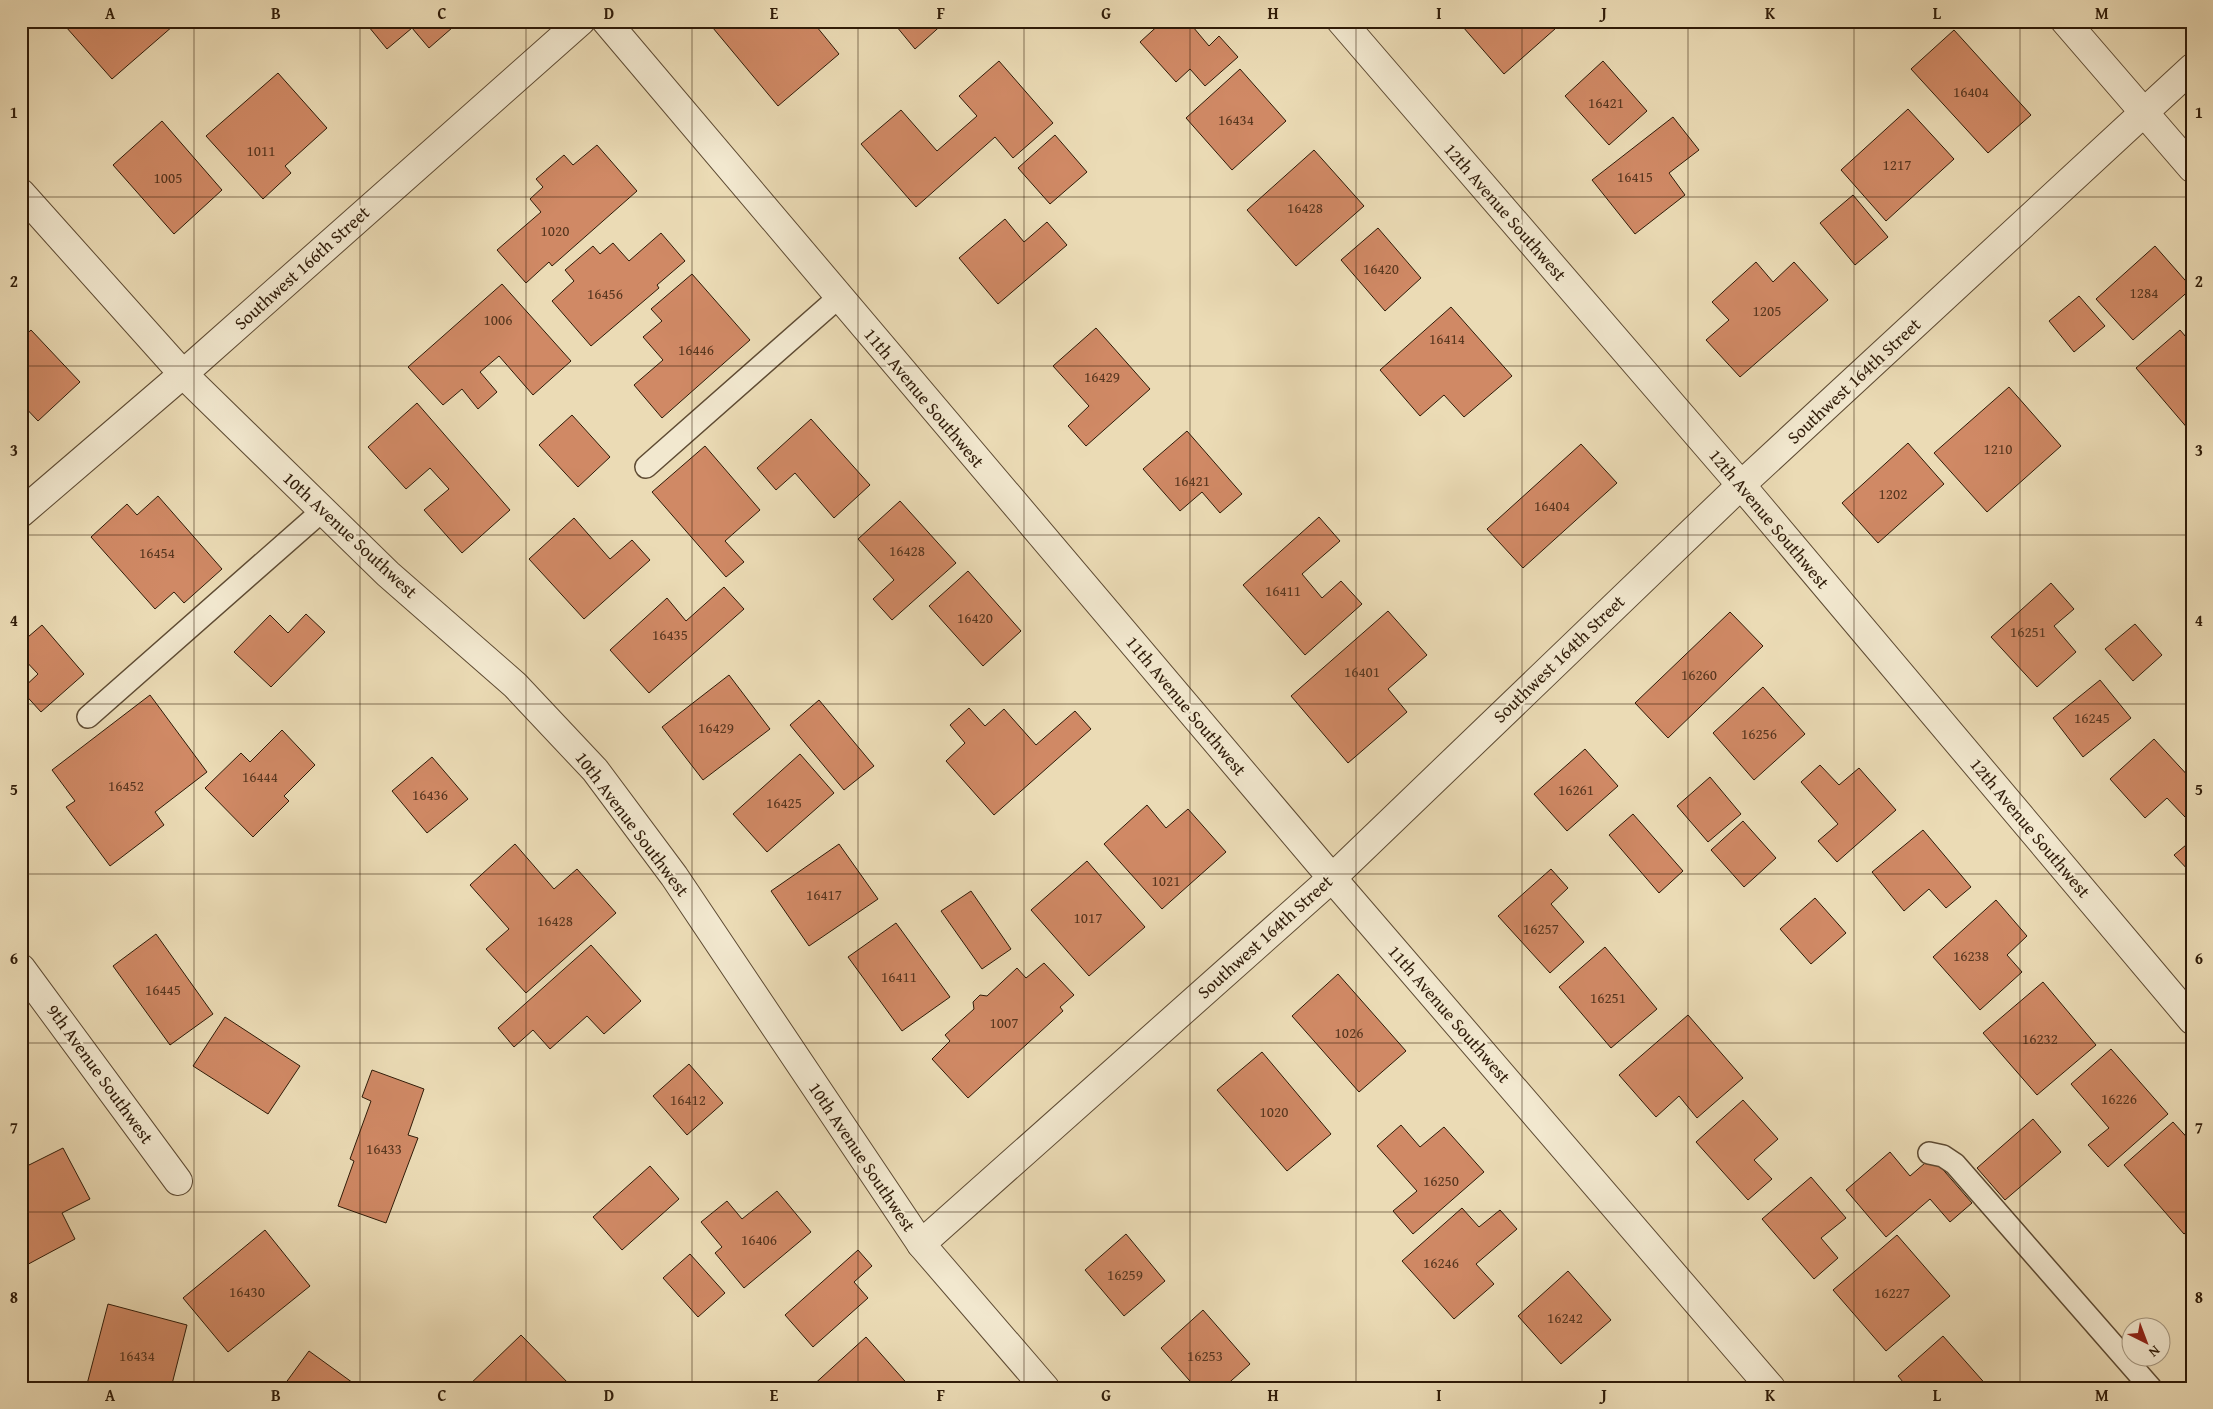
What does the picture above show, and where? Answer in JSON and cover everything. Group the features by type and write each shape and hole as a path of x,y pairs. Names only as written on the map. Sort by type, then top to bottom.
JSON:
{"street":[{"name":"Southwest 166th Street","path":"21,513 183,374 581,21"},
{"name":"11th Avenue Southwest","path":"606,21 1332,878 1772,1388"},
{"name":"12th Avenue Southwest","path":"1341,21 1741,485 2192,1020"},
{"path":"2065,21 2192,168"},
{"name":"Southwest 164th Street","path":"921,1244 1332,878 1741,485 2192,68"},
{"name":"10th Avenue Southwest","path":"21,193 183,374 388,574 515,684 595,770 674,876 921,1244 1045,1388"},
{"name":"9th Avenue Southwest","path":"21,968 178,1180"}],"lane":[{"path":"646,467 840,298"},
{"path":"88,717 322,511"},
{"path":"1929,1153 1943,1156 1955,1164 2151,1388"}],"building":[{"path":"72,21 169,21 173,26 112,79 66,27"},
{"path":"364,21 460,21 429,48 412,28 387,49"},
{"path":"720,21 812,21 839,54 778,106 713,28"},
{"path":"892,21 946,21 915,49"},
{"path":"1163,21 1188,21 1209,46 1219,36 1238,57 1205,86 1190,69 1176,82 1140,42"},
{"path":"1469,21 1564,21 1504,74 1463,27"},
{"path":"1954,30 2031,115 1988,153 1911,69"},
{"path":"999,61 1053,123 1013,158 995,137 916,207 861,144 901,110 937,151 977,116 959,96"},
{"path":"1603,61 1647,111 1609,145 1565,96"},
{"path":"1240,69 1286,121 1232,170 1186,118"},
{"path":"278,73 327,128 285,166 291,173 263,199 206,136"},
{"path":"1908,109 1954,159 1886,221 1841,170"},
{"path":"1673,117 1699,150 1669,173 1685,195 1635,234 1592,180"},
{"path":"162,121 222,190 174,234 113,165"},
{"path":"1055,135 1087,172 1050,204 1018,168"},
{"path":"597,145 637,191 552,266 549,262 526,283 497,250 541,212 530,199 543,187 536,179 564,155 573,165"},
{"path":"1314,150 1364,206 1296,266 1247,210"},
{"path":"1853,195 1888,237 1855,265 1820,223"},
{"path":"1005,219 1024,242 1047,222 1067,245 998,304 959,258"},
{"path":"1378,228 1421,278 1385,311 1341,260"},
{"path":"661,233 685,261 657,285 659,288 591,346 552,301 574,281 565,270 593,246 600,254 613,243 629,261"},
{"path":"2155,246 2192,288 2133,340 2096,299"},
{"path":"1756,262 1773,282 1794,262 1828,300 1740,377 1706,340 1729,320 1712,302"},
{"path":"692,274 750,340 662,418 634,385 663,360 643,337 662,321 651,309"},
{"path":"502,284 571,361 533,395 499,356 480,372 497,392 478,409 462,389 443,405 408,367"},
{"path":"2079,296 2105,326 2074,352 2049,321"},
{"path":"1451,307 1512,376 1464,417 1444,395 1420,416 1380,370"},
{"path":"1096,328 1150,389 1086,446 1068,426 1089,406 1053,366"},
{"path":"31,330 80,382 38,421 21,403 21,339"},
{"path":"2180,330 2192,344 2192,428 2189,430 2136,368"},
{"path":"2009,387 2061,446 1987,512 1934,453"},
{"path":"417,403 510,510 462,553 424,510 449,489 430,468 406,489 368,447"},
{"path":"572,415 610,457 578,487 539,445"},
{"path":"811,419 870,485 834,518 795,473 776,490 757,468"},
{"path":"1187,431 1242,494 1220,513 1202,492 1180,511 1143,469"},
{"path":"1908,443 1944,484 1878,543 1842,503"},
{"path":"1581,444 1617,483 1523,568 1487,529"},
{"path":"705,446 760,510 725,541 744,562 726,577 652,492"},
{"path":"158,496 222,569 184,603 174,592 155,609 91,537 127,504 137,515"},
{"path":"900,501 956,563 892,620 873,599 894,580 858,539"},
{"path":"1319,517 1340,541 1302,574 1322,598 1341,581 1362,604 1305,655 1243,585"},
{"path":"574,518 610,559 632,540 650,560 584,619 529,559"},
{"path":"968,571 1021,631 983,666 929,606"},
{"path":"2051,583 2074,609 2054,626 2076,652 2037,687 1991,637"},
{"path":"724,587 744,609 649,693 610,650 667,598 686,621"},
{"path":"1388,611 1427,655 1388,689 1407,712 1348,763 1291,696"},
{"path":"1730,612 1763,646 1668,738 1635,703"},
{"path":"306,614 325,632 271,687 234,652 270,615 288,633"},
{"path":"2135,624 2162,655 2133,681 2105,649"},
{"path":"42,625 84,674 41,712 21,690 38,674 21,656 21,643"},
{"path":"729,675 770,729 703,780 662,727"},
{"path":"2100,680 2131,718 2083,757 2053,718"},
{"path":"1763,687 1805,734 1754,780 1713,733"},
{"path":"150,695 207,772 155,812 164,825 110,866 66,807 75,801 52,770"},
{"path":"819,700 874,766 844,790 790,725"},
{"path":"969,708 985,726 1004,709 1036,745 1075,711 1091,729 994,815 946,761 965,743 950,725"},
{"path":"282,730 315,765 284,796 289,801 253,837 205,788 241,753 250,762"},
{"path":"2154,739 2192,780 2192,811 2185,817 2167,798 2145,818 2110,779"},
{"path":"1585,749 1618,786 1567,831 1534,794"},
{"path":"800,754 834,793 767,852 733,814"},
{"path":"432,757 468,799 427,833 392,791"},
{"path":"1820,765 1839,785 1859,768 1896,810 1837,862 1818,841 1838,824 1801,782"},
{"path":"1710,777 1741,814 1708,842 1677,806"},
{"path":"1147,805 1166,828 1188,809 1226,852 1162,909 1104,844"},
{"path":"1633,814 1683,871 1659,893 1609,835"},
{"path":"1743,821 1776,858 1744,887 1711,850"},
{"path":"1923,830 1971,887 1946,908 1929,889 1904,911 1872,872"},
{"path":"2192,840 2192,872 2191,873 2174,855"},
{"path":"515,844 554,889 577,869 616,913 526,993 486,949 509,929 470,885"},
{"path":"839,844 878,899 809,946 771,891"},
{"path":"1087,861 1145,927 1089,976 1031,910"},
{"path":"1551,869 1568,888 1551,904 1584,942 1550,973 1498,916"},
{"path":"971,891 1011,949 982,969 941,911"},
{"path":"1815,898 1846,933 1811,964 1780,929"},
{"path":"1996,900 2027,936 2007,955 2022,972 1980,1010 1933,957"},
{"path":"896,923 950,997 902,1031 848,957"},
{"path":"156,934 213,1014 170,1045 113,966"},
{"path":"591,945 641,1001 604,1034 587,1016 550,1049 533,1030 514,1047 498,1028"},
{"path":"1605,947 1657,1009 1611,1048 1559,987"},
{"path":"1044,963 1074,995 1060,1007 1063,1011 968,1098 932,1059 950,1041 945,1035 974,1009 973,1002 980,995 987,996 1017,968 1026,978"},
{"path":"1338,974 1406,1051 1359,1092 1292,1016"},
{"path":"2043,982 2096,1045 2037,1095 1983,1033"},
{"path":"1688,1015 1743,1078 1697,1118 1679,1096 1656,1117 1619,1075"},
{"path":"225,1017 300,1066 268,1114 193,1066"},
{"path":"2111,1049 2168,1114 2108,1167 2088,1145 2109,1128 2071,1084"},
{"path":"1262,1052 1331,1134 1287,1171 1217,1090"},
{"path":"689,1064 723,1103 687,1135 653,1096"},
{"path":"372,1070 424,1089 408,1135 418,1138 386,1223 338,1206 354,1161 350,1159 371,1101 362,1097"},
{"path":"1743,1100 1778,1139 1754,1160 1772,1179 1748,1200 1696,1142"},
{"path":"2033,1119 2061,1152 2005,1200 1977,1168"},
{"path":"2173,1122 2192,1143 2192,1228 2184,1234 2124,1165"},
{"path":"1401,1125 1420,1147 1444,1127 1484,1172 1413,1234 1393,1211 1417,1191 1377,1146"},
{"path":"63,1148 90,1199 62,1213 75,1239 21,1268 21,1169"},
{"path":"1890,1152 1910,1176 1932,1157 1972,1203 1950,1222 1930,1199 1886,1237 1846,1190"},
{"path":"650,1166 679,1199 622,1250 593,1217"},
{"path":"1811,1177 1846,1218 1821,1238 1838,1258 1814,1279 1762,1219"},
{"path":"777,1191 811,1232 744,1288 715,1253 722,1247 701,1222 727,1201 742,1219"},
{"path":"1462,1208 1479,1227 1500,1210 1517,1229 1476,1264 1494,1284 1454,1319 1402,1261"},
{"path":"265,1230 310,1286 228,1352 183,1298"},
{"path":"1126,1234 1165,1281 1124,1316 1085,1270"},
{"path":"1897,1235 1950,1296 1886,1351 1833,1290"},
{"path":"858,1250 872,1266 854,1282 868,1298 813,1347 785,1315"},
{"path":"690,1254 725,1293 698,1317 663,1278"},
{"path":"1568,1271 1611,1320 1561,1364 1518,1316"},
{"path":"108,1304 187,1325 171,1388 86,1388"},
{"path":"1203,1310 1250,1364 1223,1388 1196,1388 1161,1348"},
{"path":"521,1335 573,1388 466,1388"},
{"path":"1943,1336 1989,1388 1908,1388 1898,1376"},
{"path":"866,1337 911,1388 810,1388"},
{"path":"309,1351 360,1388 282,1388"}]}
